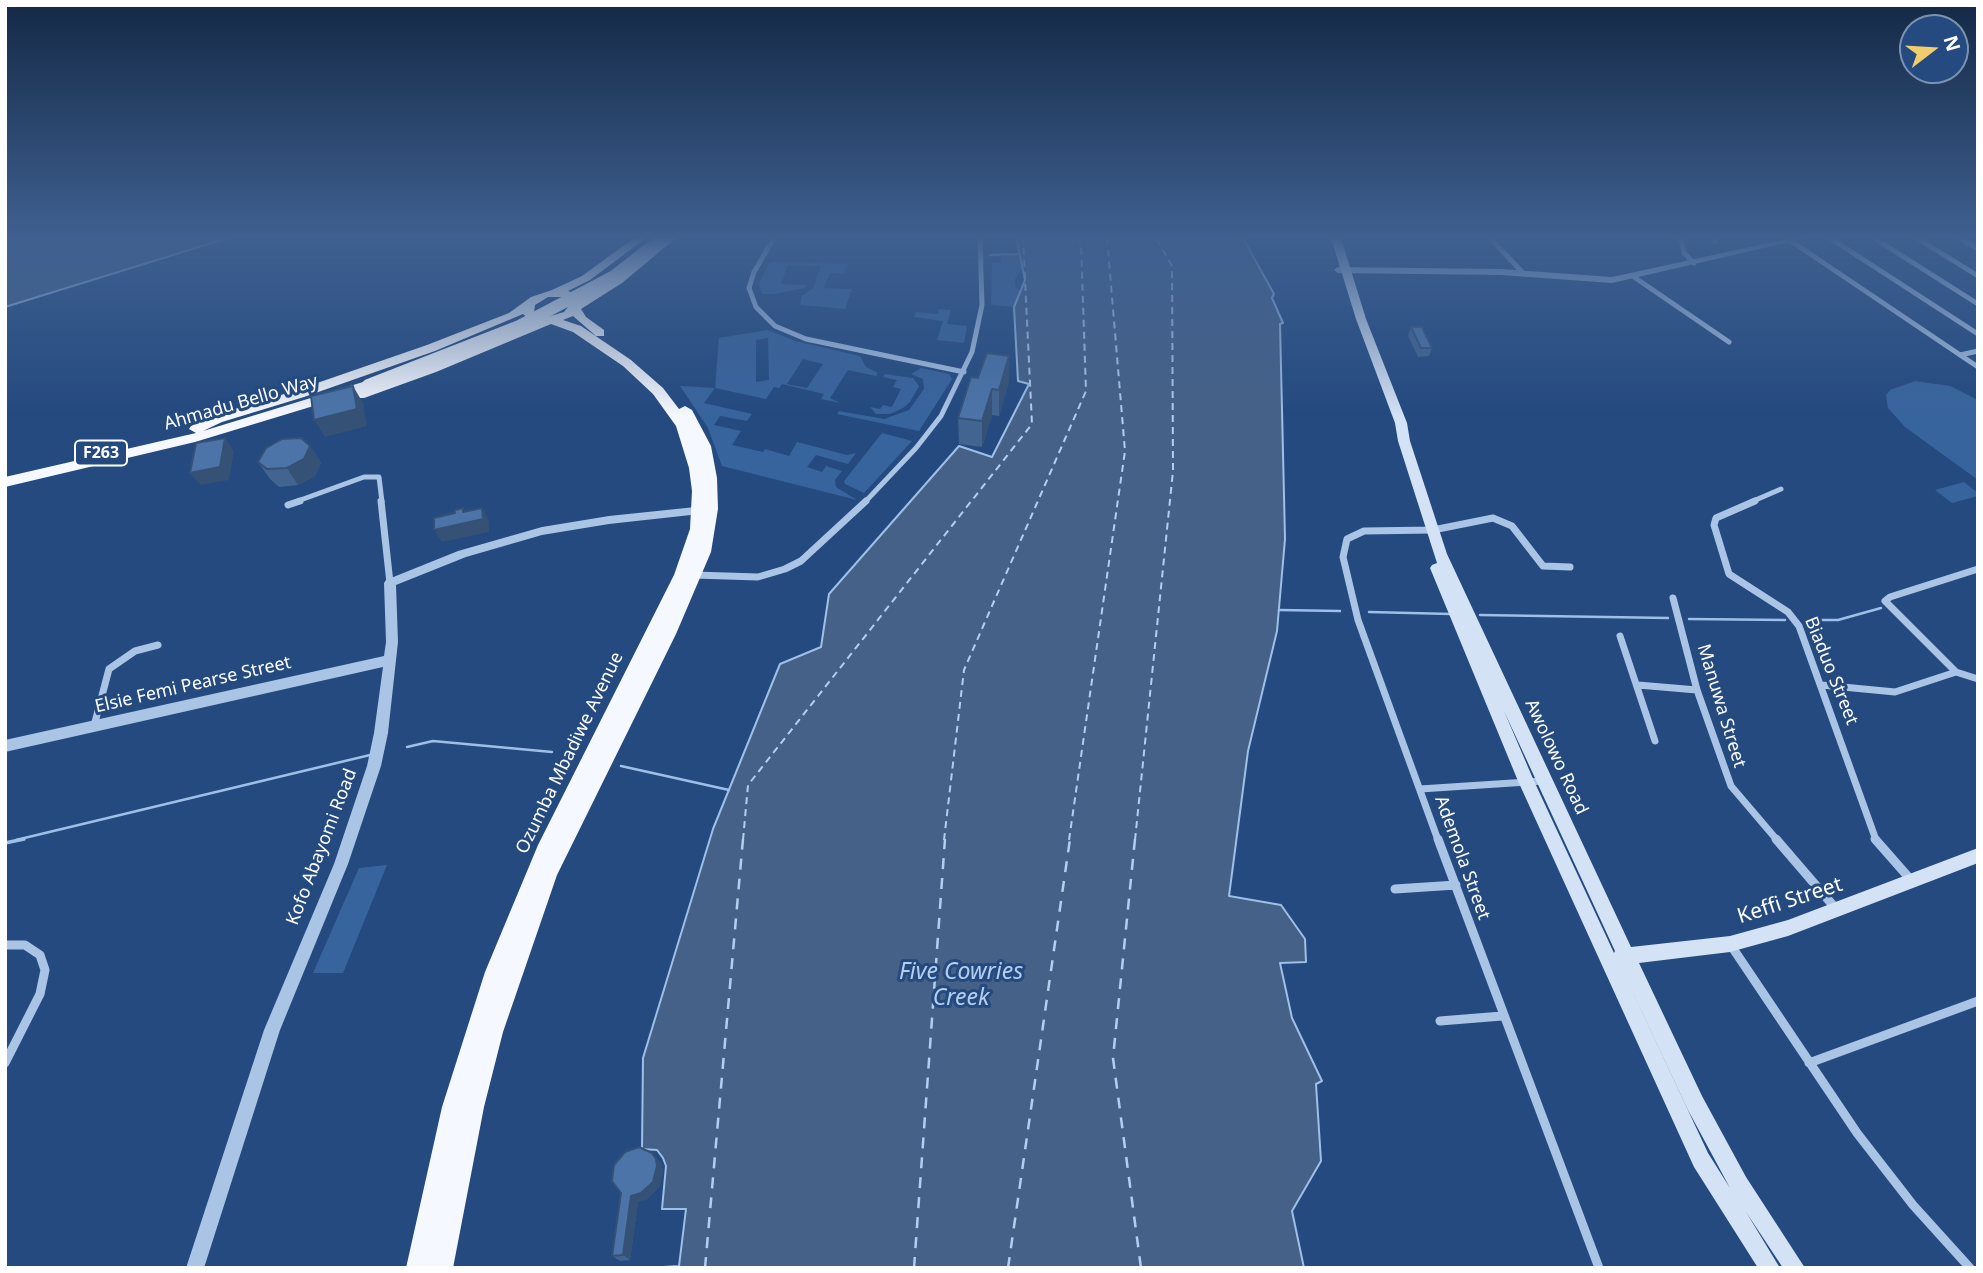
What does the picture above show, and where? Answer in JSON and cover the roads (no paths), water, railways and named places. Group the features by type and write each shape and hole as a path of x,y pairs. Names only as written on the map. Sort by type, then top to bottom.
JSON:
{"highway":[{"path":"195,434 216,419 299,394 513,316 538,297"},
{"name":"Ahmadu Bello Way","path":"366,382 562,297"},
{"name":"Ozumba Mbadiwe Avenue","path":"440,1268 473,1107 492,1032 544,885 689,575 692,550 705,510 710,478 704,446 677,397 640,360 581,319 574,297"},
{"name":"Ahmadu Bello Way","path":"5,481 195,434 366,382 475,345 574,297"},
{"path":"195,434 227,435 347,399 564,317 591,297"},
{"name":"Ozumba Mbadiwe Avenue","path":"529,304 530,316 577,330 627,363 665,399 683,426 691,447 705,510"},
{"name":"Ahmadu Bello Way","path":"5,473 195,434"},
{"name":"Ozumba Mbadiwe Avenue","path":"418,1268 464,1067 518,911 562,815 689,575"}],"main road":[{"name":"Awolowo Road","path":"1350,297 1393,424 1400,457 1429,531 1543,780 1701,1160 1770,1268"},
{"name":"Awolowo Road","path":"1429,531 1441,579 1527,781 1739,1184 1795,1268"},
{"name":"Keffi Street","path":"1618,958 1730,944 1788,929 1978,855"}],"street":[{"path":"752,297 756,307 767,320 806,339 964,372"},
{"path":"689,575 758,577 785,569 801,561 879,489 941,416 972,352 983,297"},
{"path":"1664,297 1729,342"},
{"path":"1875,297 1978,367"},
{"path":"1922,297 1978,334"},
{"path":"1960,355 1978,351"},
{"name":"Kofo Abayomi Road","path":"195,1268 272,1030 361,810 381,733 390,660 390,583 379,477 364,477 288,505"},
{"name":"Biaduo Street","path":"1780,489 1716,519 1714,525 1729,574 1793,617 1822,685 1875,839 1890,853 1911,881"},
{"path":"390,583 462,554 523,536 583,523 705,510"},
{"path":"1429,531 1493,518 1512,526 1544,566 1570,567"},
{"name":"Ademola Street","path":"1429,531 1364,531 1347,539 1343,557 1358,620 1502,1016 1599,1268"},
{"path":"1978,569 1890,597 1885,601 1956,672 1978,679"},
{"name":"Manuwa Street","path":"1673,598 1697,690 1731,786 1837,910"},
{"path":"1620,636 1655,741"},
{"path":"94,726 109,669 135,651 158,645"},
{"name":"Elsie Femi Pearse Street","path":"5,746 390,660"},
{"path":"1822,685 1895,692 1956,672"},
{"path":"1638,685 1697,690"},
{"path":"1420,789 1543,780"},
{"path":"1395,889 1456,885"},
{"path":"1730,944 1881,1165 1970,1268"},
{"path":"5,945 25,945 33,950 40,955 45,970 40,994 5,1063"},
{"path":"1809,1063 1976,1005"},
{"path":"1440,1021 1502,1016"}],"water":[{"path":"5,297 36,297 5,307"},
{"name":"Five Cowries Creek","path":"1018,297 1272,297 1283,323 1280,324 1285,539 1277,631 1248,751 1229,896 1281,905 1305,939 1306,962 1280,963 1292,1018 1322,1081 1316,1084 1321,1161 1292,1211 1304,1268 648,1268 679,1266 686,1209 662,1209 666,1166 657,1150 642,1149 643,1058 713,829 780,664 821,647 829,594 959,446 992,457 1029,384 1018,381 1014,307"}],"waterway":[{"path":"1805,620 1838,620 1881,608"},
{"path":"1279,610 1340,611"},
{"path":"1369,612 1451,614"},
{"path":"1480,615 1668,618"},
{"path":"1689,619 1785,620"},
{"path":"407,747 433,741 552,752"},
{"path":"16,840 370,755"},
{"path":"621,766 729,790"},
{"path":"5,843 24,839"}]}
